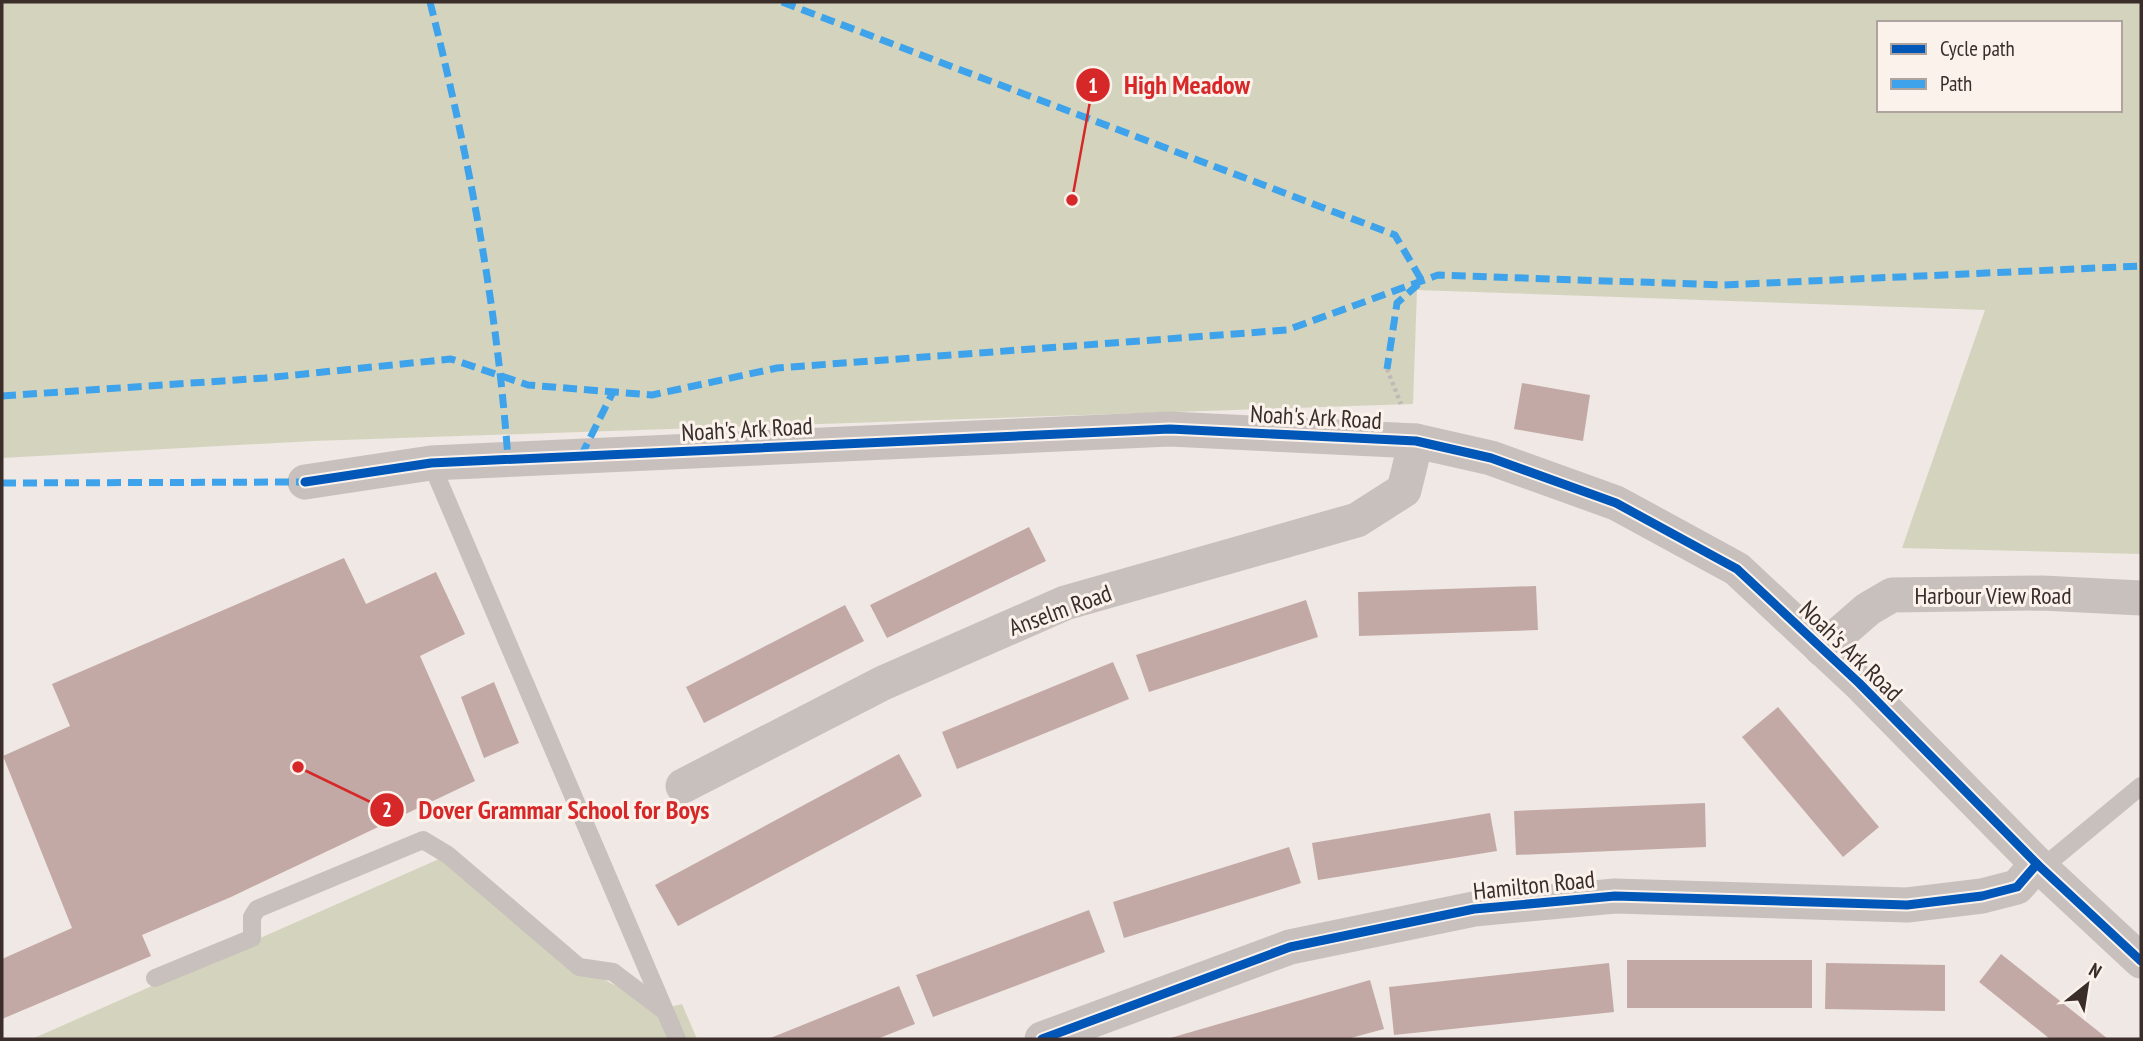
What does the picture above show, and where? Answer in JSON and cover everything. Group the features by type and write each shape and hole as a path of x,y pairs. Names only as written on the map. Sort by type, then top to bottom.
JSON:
{"street":[{"name":"Noah's Ark Road","path":"305,482 431,463 1170,429 1416,441 1491,458 1616,503 1737,569 1822,649 2040,866 2141,961"},
{"name":"Anselm Road","path":"683,786 883,683 1065,603 1357,520 1404,490 1416,441"},
{"name":"Harbour View Road","path":"1822,649 1868,609 1892,595 2042,593 2141,598"},
{"name":"Hamilton Road","path":"1042,1039 1290,947 1474,909 1615,896 1907,905 1982,896 2017,887 2040,866"}],"lane":[{"path":"431,463 677,1039"},
{"path":"2040,866 2141,786"},
{"path":"155,978 253,937 252,917 257,909 423,840 447,855 579,967 613,972 662,1009"}],"green space":[{"path":"2,2 2141,2 2141,554 1902,548 1985,310 1417,290 1413,404 313,441 2,458"},
{"path":"448,855 579,967 662,1009 682,1004 697,1039 32,1039"}],"building":[{"path":"1522,383 1590,395 1583,441 1514,429"},
{"path":"1029,527 1046,561 887,638 870,605"},
{"path":"344,558 366,604 436,572 465,634 420,656 475,781 231,897 142,935 151,956 2,1019 2,959 72,928 3,756 70,726 52,684"},
{"path":"1536,586 1538,630 1359,636 1358,592"},
{"path":"1306,600 1318,637 1149,692 1136,655"},
{"path":"845,605 864,641 704,723 686,687"},
{"path":"1113,662 1129,699 957,769 942,732"},
{"path":"494,682 519,743 484,758 461,697"},
{"path":"1778,707 1879,827 1843,857 1742,737"},
{"path":"899,754 922,796 678,926 655,885"},
{"path":"1705,803 1706,847 1516,855 1514,811"},
{"path":"1490,813 1497,851 1318,880 1312,843"},
{"path":"1289,847 1301,883 1124,938 1113,902"},
{"path":"1089,910 1105,952 933,1017 916,975"},
{"path":"2001,954 2108,1039 2050,1039 1979,982"},
{"path":"1627,960 1812,960 1812,1008 1627,1008"},
{"path":"1609,963 1614,1012 1394,1035 1389,987"},
{"path":"1826,963 1945,965 1945,1011 1825,1009"},
{"path":"1370,980 1384,1029 1347,1039 1167,1039"},
{"path":"899,986 915,1024 877,1039 768,1039"}],"marked path":[{"path":"430,2 457,115 489,286 508,459"},
{"path":"782,2 1395,235 1422,281 1397,303 1387,369"},
{"path":"2,396 265,378 451,359 528,385 652,395 777,368 1287,330 1438,275 1723,285 2141,266"},
{"path":"581,456 613,392"},
{"path":"2,483 305,482"}],"cycle path":[{"path":"305,482 431,463 1170,429 1416,441 1491,458 1616,503 1737,569 1859,683 2037,864 2141,961"},
{"path":"1042,1039 1290,947 1474,909 1615,896 1907,905 1982,896 2017,887 2037,864"}],"place":[{"name":"High Meadow","path":"1072,200"},
{"name":"Dover Grammar School for Boys","path":"298,767"}]}
